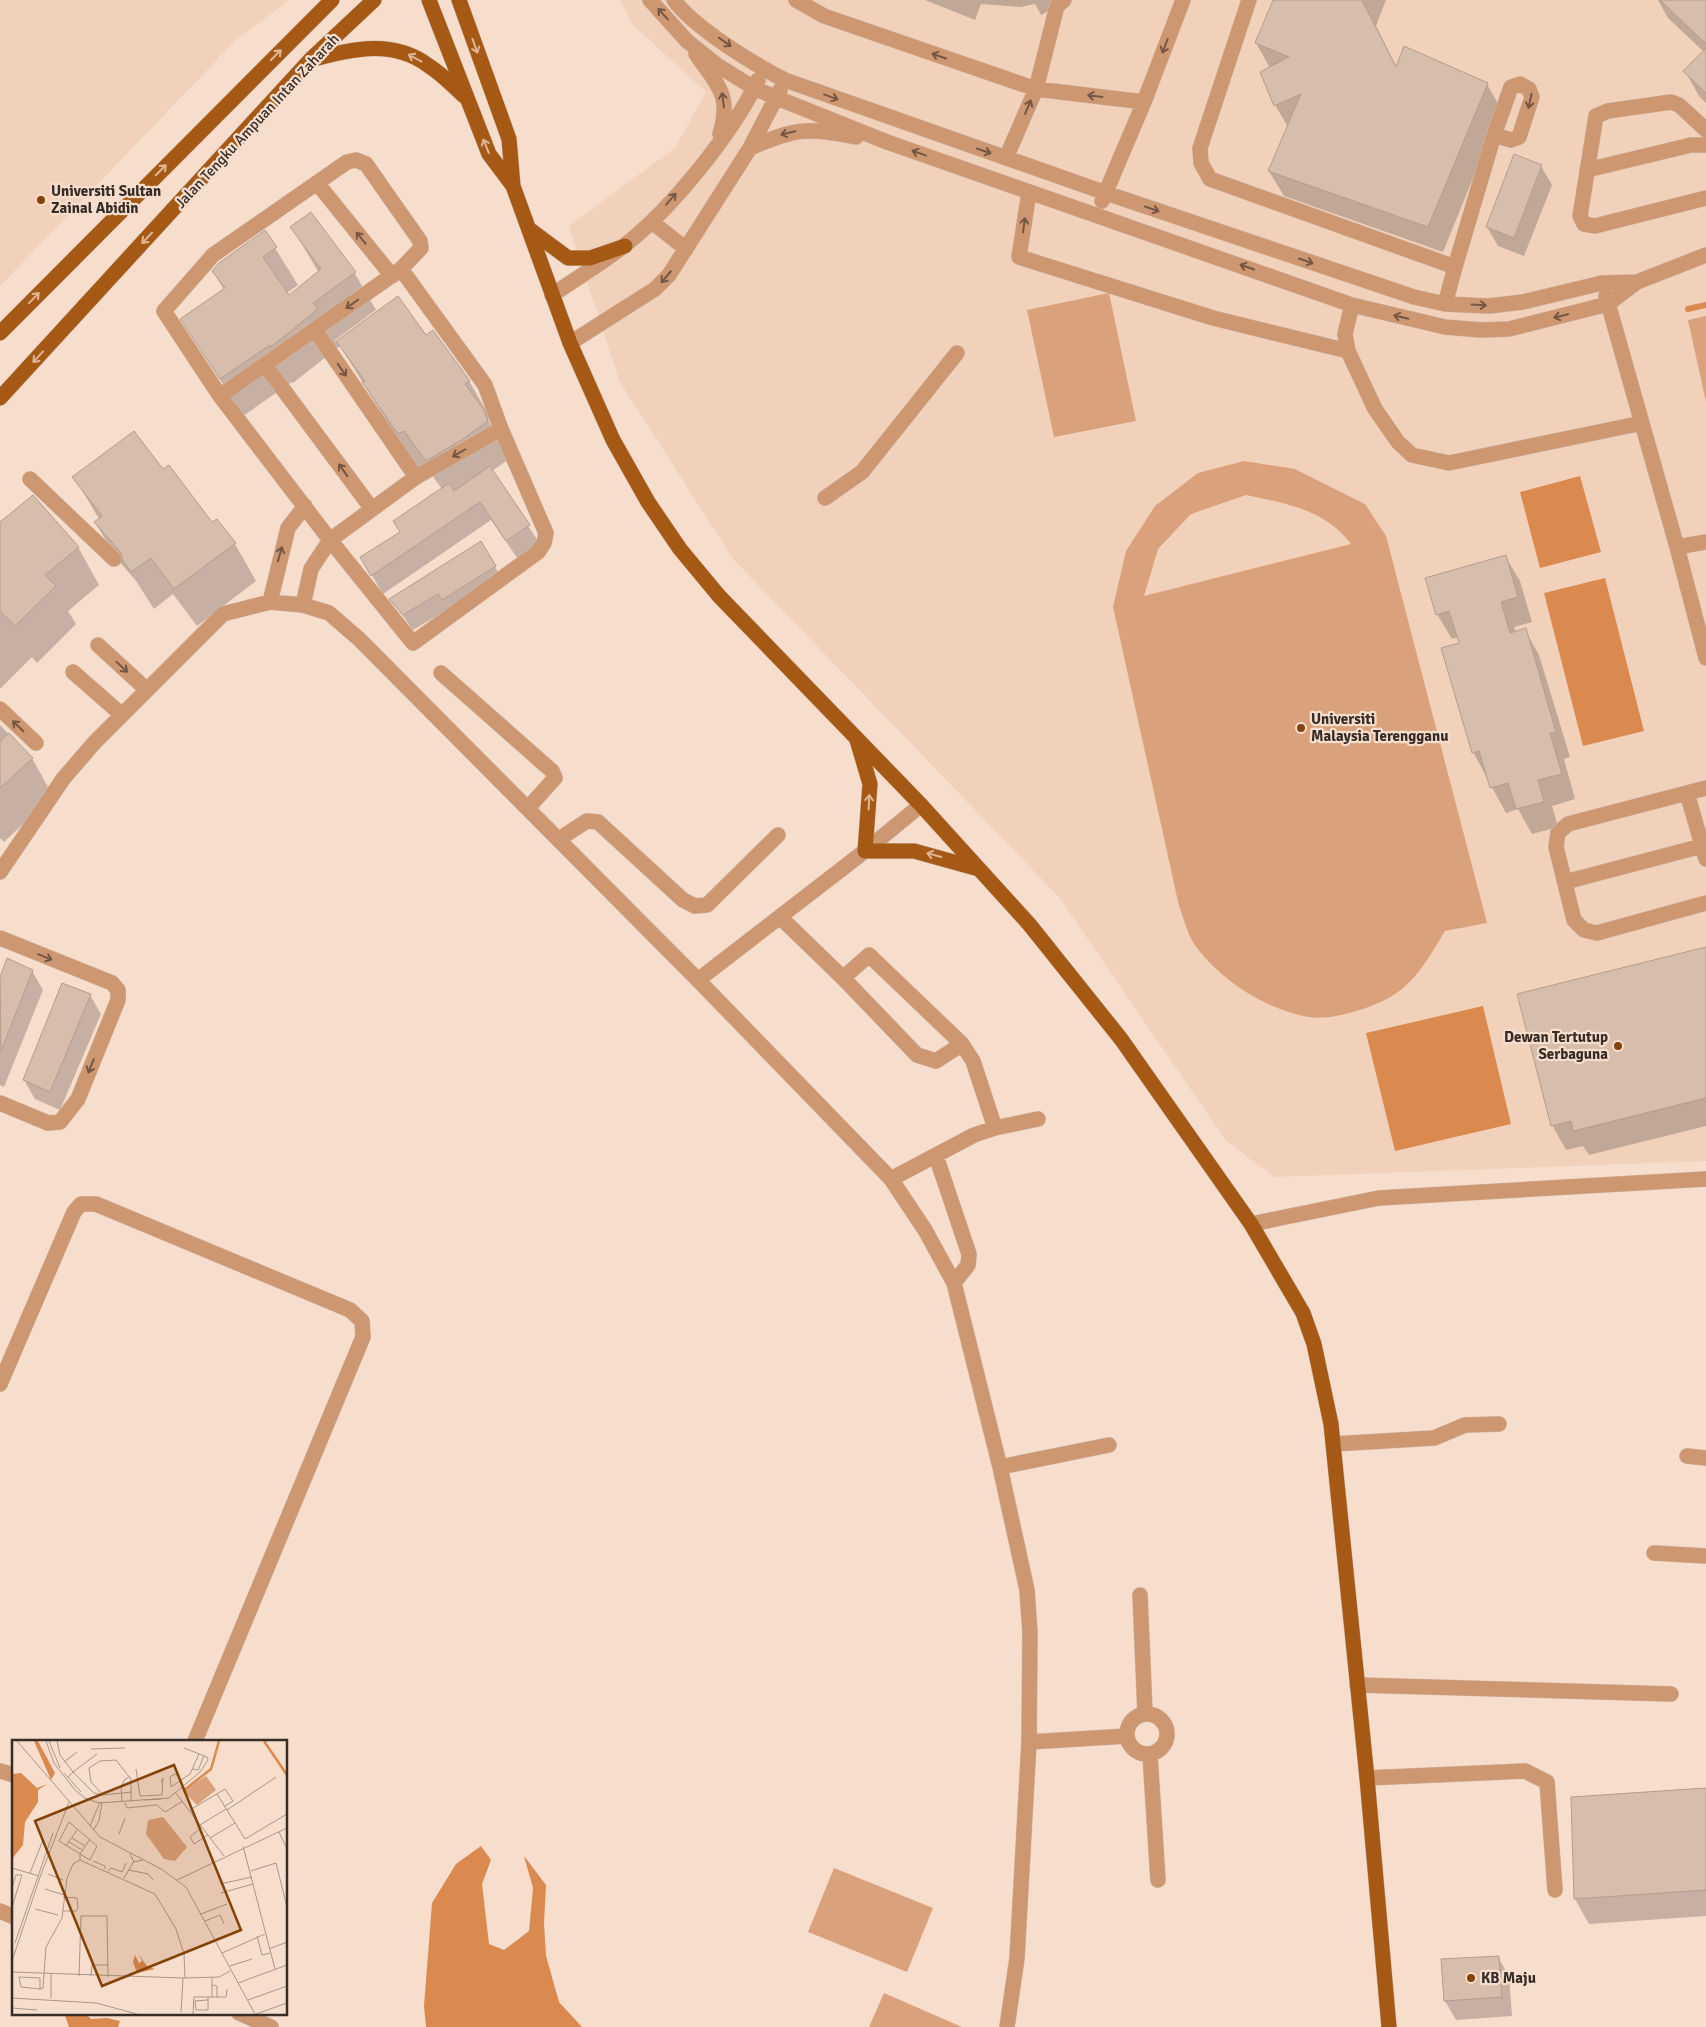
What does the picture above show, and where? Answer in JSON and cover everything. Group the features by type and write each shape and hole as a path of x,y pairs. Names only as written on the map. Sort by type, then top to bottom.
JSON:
{"main road":[{"name":"Jalan Tengku Ampuan Intan Zaharah","path":"0,333 332,0"},
{"name":"Jalan Tengku Ampuan Intan Zaharah","path":"0,398 311,59 374,0"},
{"path":"429,0 489,154 513,186"},
{"path":"459,0 509,139 513,186 570,343 613,440 648,502 680,549 719,596 856,736 1029,924 1121,1039 1251,1224 1303,1313 1314,1344 1333,1444 1368,1778 1389,2027"},
{"path":"311,59 354,49 382,47 404,52 429,65 467,99"},
{"path":"529,229 568,258 590,258 625,246"},
{"path":"856,736 870,784 865,851 914,851 980,869"}],"street":[{"path":"650,0 687,41 724,95 724,121 716,147"},
{"path":"674,0 701,26 763,69 785,80 1106,193 1414,297 1446,304 1489,306 1523,302 1602,283 1637,282"},
{"path":"796,0 824,16 1036,89 1144,102"},
{"path":"820,0 824,16"},
{"path":"1006,158 1036,89 1058,6 1064,0"},
{"path":"1096,214 1144,102 1183,0"},
{"path":"1249,0 1200,148 1201,163 1210,179 1455,267"},
{"path":"687,41 717,65 754,88 887,142 1352,305 1445,327 1481,330 1509,329 1608,304 1637,282 1706,255"},
{"path":"552,295 625,246 652,222 716,147 754,88 763,69"},
{"path":"570,343 655,289 669,275 750,148 785,80"},
{"path":"1706,130 1679,105 1671,102 1608,111 1596,116 1580,216 1584,224 1596,226 1706,198"},
{"path":"750,148 785,133 803,130 829,131 887,142"},
{"path":"1446,304 1494,135"},
{"path":"1587,170 1691,145 1706,145"},
{"path":"220,396 397,272 418,254 421,248 420,241 366,164 356,160 347,162 213,255 164,311 220,396 330,540 413,643 538,552 544,543 546,533 501,429 485,385 397,272 317,183"},
{"path":"1029,192 1019,257 1213,318 1348,351"},
{"path":"652,222 686,249"},
{"path":"1602,283 1677,547 1706,658"},
{"path":"1352,305 1345,334 1348,351 1371,402 1398,442 1412,455 1449,463 1642,423"},
{"path":"315,330 416,477"},
{"path":"825,498 862,472 957,353"},
{"path":"265,364 372,509"},
{"path":"303,605 311,569 330,540 416,477 501,429"},
{"path":"30,479 114,559"},
{"path":"270,602 288,528 305,506"},
{"path":"1677,547 1706,542"},
{"path":"0,872 63,779 122,715 222,614 270,602 303,605 329,613 360,639 559,839 891,1179 925,1230 954,1283 1000,1466 1027,1590 1030,1633 1029,1742 1017,1958 1007,2027"},
{"path":"98,644 147,690"},
{"path":"73,672 122,715"},
{"path":"441,673 552,771 555,778 528,808"},
{"path":"0,709 36,743"},
{"path":"1706,788 1568,824 1558,833 1556,848 1574,920 1584,930 1597,934 1706,903"},
{"path":"1565,882 1704,852 1687,793"},
{"path":"698,980 865,851 921,805"},
{"path":"559,839 587,820 598,822 683,900 695,906 707,905 778,835"},
{"path":"780,917 843,978 917,1055 936,1061 962,1044"},
{"path":"0,938 112,984 118,990 118,1000 78,1099 60,1122 48,1123 0,1103"},
{"path":"843,978 869,955 962,1044 972,1061 995,1128"},
{"path":"891,1179 974,1135 995,1128 1038,1119"},
{"path":"936,1156 969,1254 968,1265 954,1283"},
{"path":"1251,1224 1379,1198 1706,1179"},
{"path":"0,1384 74,1212 81,1204 96,1204 350,1310 362,1321 363,1337 196,1740"},
{"path":"1333,1444 1434,1438 1465,1426 1499,1424"},
{"path":"1000,1466 1109,1445"},
{"path":"1688,1456 1706,1458"},
{"path":"1654,1553 1706,1556"},
{"path":"1140,1596 1145,1713"},
{"path":"1357,1685 1671,1694"},
{"path":"1145,1713 1160,1718 1168,1732 1163,1747 1158,1752 1150,1755 1134,1750 1127,1736 1131,1721 1145,1713"},
{"path":"1029,1742 1127,1736"},
{"path":"1150,1755 1158,1880"},
{"path":"1368,1778 1525,1771 1547,1782 1555,1890"},
{"path":"0,1911 12,1916"},
{"path":"241,2014 271,2027"}],"shaded area":[{"name":"Universiti Sultan Zainal Abidin","path":"0,0 290,0 238,38 0,286"},
{"name":"Universiti Malaysia Terengganu","path":"620,0 1706,0 1706,1161 1274,1177 1226,1141 1059,897 733,559 620,382 569,226 675,148 706,92 633,25"},
{"path":"1109,293 1136,421 1054,437 1027,310"},
{"path":"1706,316 1706,402 1688,320"},
{"path":"1244,461 1295,469 1365,504 1386,536 1487,923 1445,931 1422,967 1409,983 1384,1001 1363,1009 1318,1018 1292,1013 1261,1001 1232,983 1197,948 1179,906 1113,607 1126,551 1155,506 1198,473","holes":["1246,495 1290,505 1317,516 1341,532 1351,544 1144,596 1158,549 1191,514"]},
{"path":"1580,476 1601,552 1540,568 1520,492"},
{"path":"1605,578 1644,731 1583,746 1544,593"},
{"path":"1483,1006 1511,1124 1395,1151 1366,1033"},
{"path":"481,1846 491,1860 482,1884 489,1944 504,1950 529,1931 533,1888 524,1856 546,1885 544,1923 546,1956 559,2002 582,2027 426,2027 424,2006 432,1903 456,1864"},
{"path":"834,1868 933,1908 907,1972 808,1932"},
{"path":"884,1993 962,2027 869,2027"},
{"path":"64,2014 86,2014 91,2019 107,2018 120,2021 118,2027 69,2027"}],"building":[{"path":"1273,0 1362,0 1396,67 1404,46 1488,83 1428,227 1268,171 1301,94 1274,106 1260,72 1289,57 1255,43"},
{"path":"1660,0 1706,0 1706,44"},
{"path":"1706,48 1706,93 1683,71"},
{"path":"1514,154 1542,165 1514,238 1486,227"},
{"path":"311,212 356,272 313,303 318,309 271,347 270,345 220,379 180,319 225,288 212,271 219,263 265,230 277,247 263,257 289,295 321,269 290,227"},
{"path":"398,296 426,335 433,330 470,381 465,384 484,410 488,421 463,439 426,461 404,431 398,434 362,382 365,381 336,341"},
{"path":"134,431 163,469 169,465 212,522 217,519 236,543 174,589 151,558 131,572 123,561 121,553 94,522 102,516 72,477"},
{"path":"490,466 530,525 506,541 480,502 371,576 360,557 400,532 393,521 449,483 454,491"},
{"path":"33,495 79,547 45,575 56,586 15,626 0,611 0,522"},
{"path":"481,541 496,566 442,600 438,594 403,615 389,599"},
{"path":"1506,555 1518,597 1501,602 1510,633 1526,628 1556,732 1550,733 1562,774 1538,780 1544,802 1516,809 1508,783 1490,788 1479,751 1472,753 1441,648 1459,643 1449,611 1436,615 1425,578"},
{"path":"9,733 33,758 0,788 0,741"},
{"name":"Dewan Tertutup Serbaguna","path":"1706,947 1706,1098 1573,1131 1571,1121 1551,1126 1517,994"},
{"path":"7,958 33,970 1,1051 0,977"},
{"path":"62,983 91,994 50,1092 23,1080"},
{"path":"1706,1788 1706,1890 1574,1899 1571,1797"},
{"name":"KB Maju","path":"1499,1956 1502,1997 1444,2001 1441,1959"}],"waterway":[{"path":"1688,309 1706,305"}],"place":[{"name":"Universiti Sultan Zainal Abidin","path":"41,200"},
{"name":"Universiti Malaysia Terengganu","path":"1301,728"},
{"name":"Dewan Tertutup Serbaguna","path":"1618,1046"},
{"name":"KB Maju","path":"1471,1978"}]}
